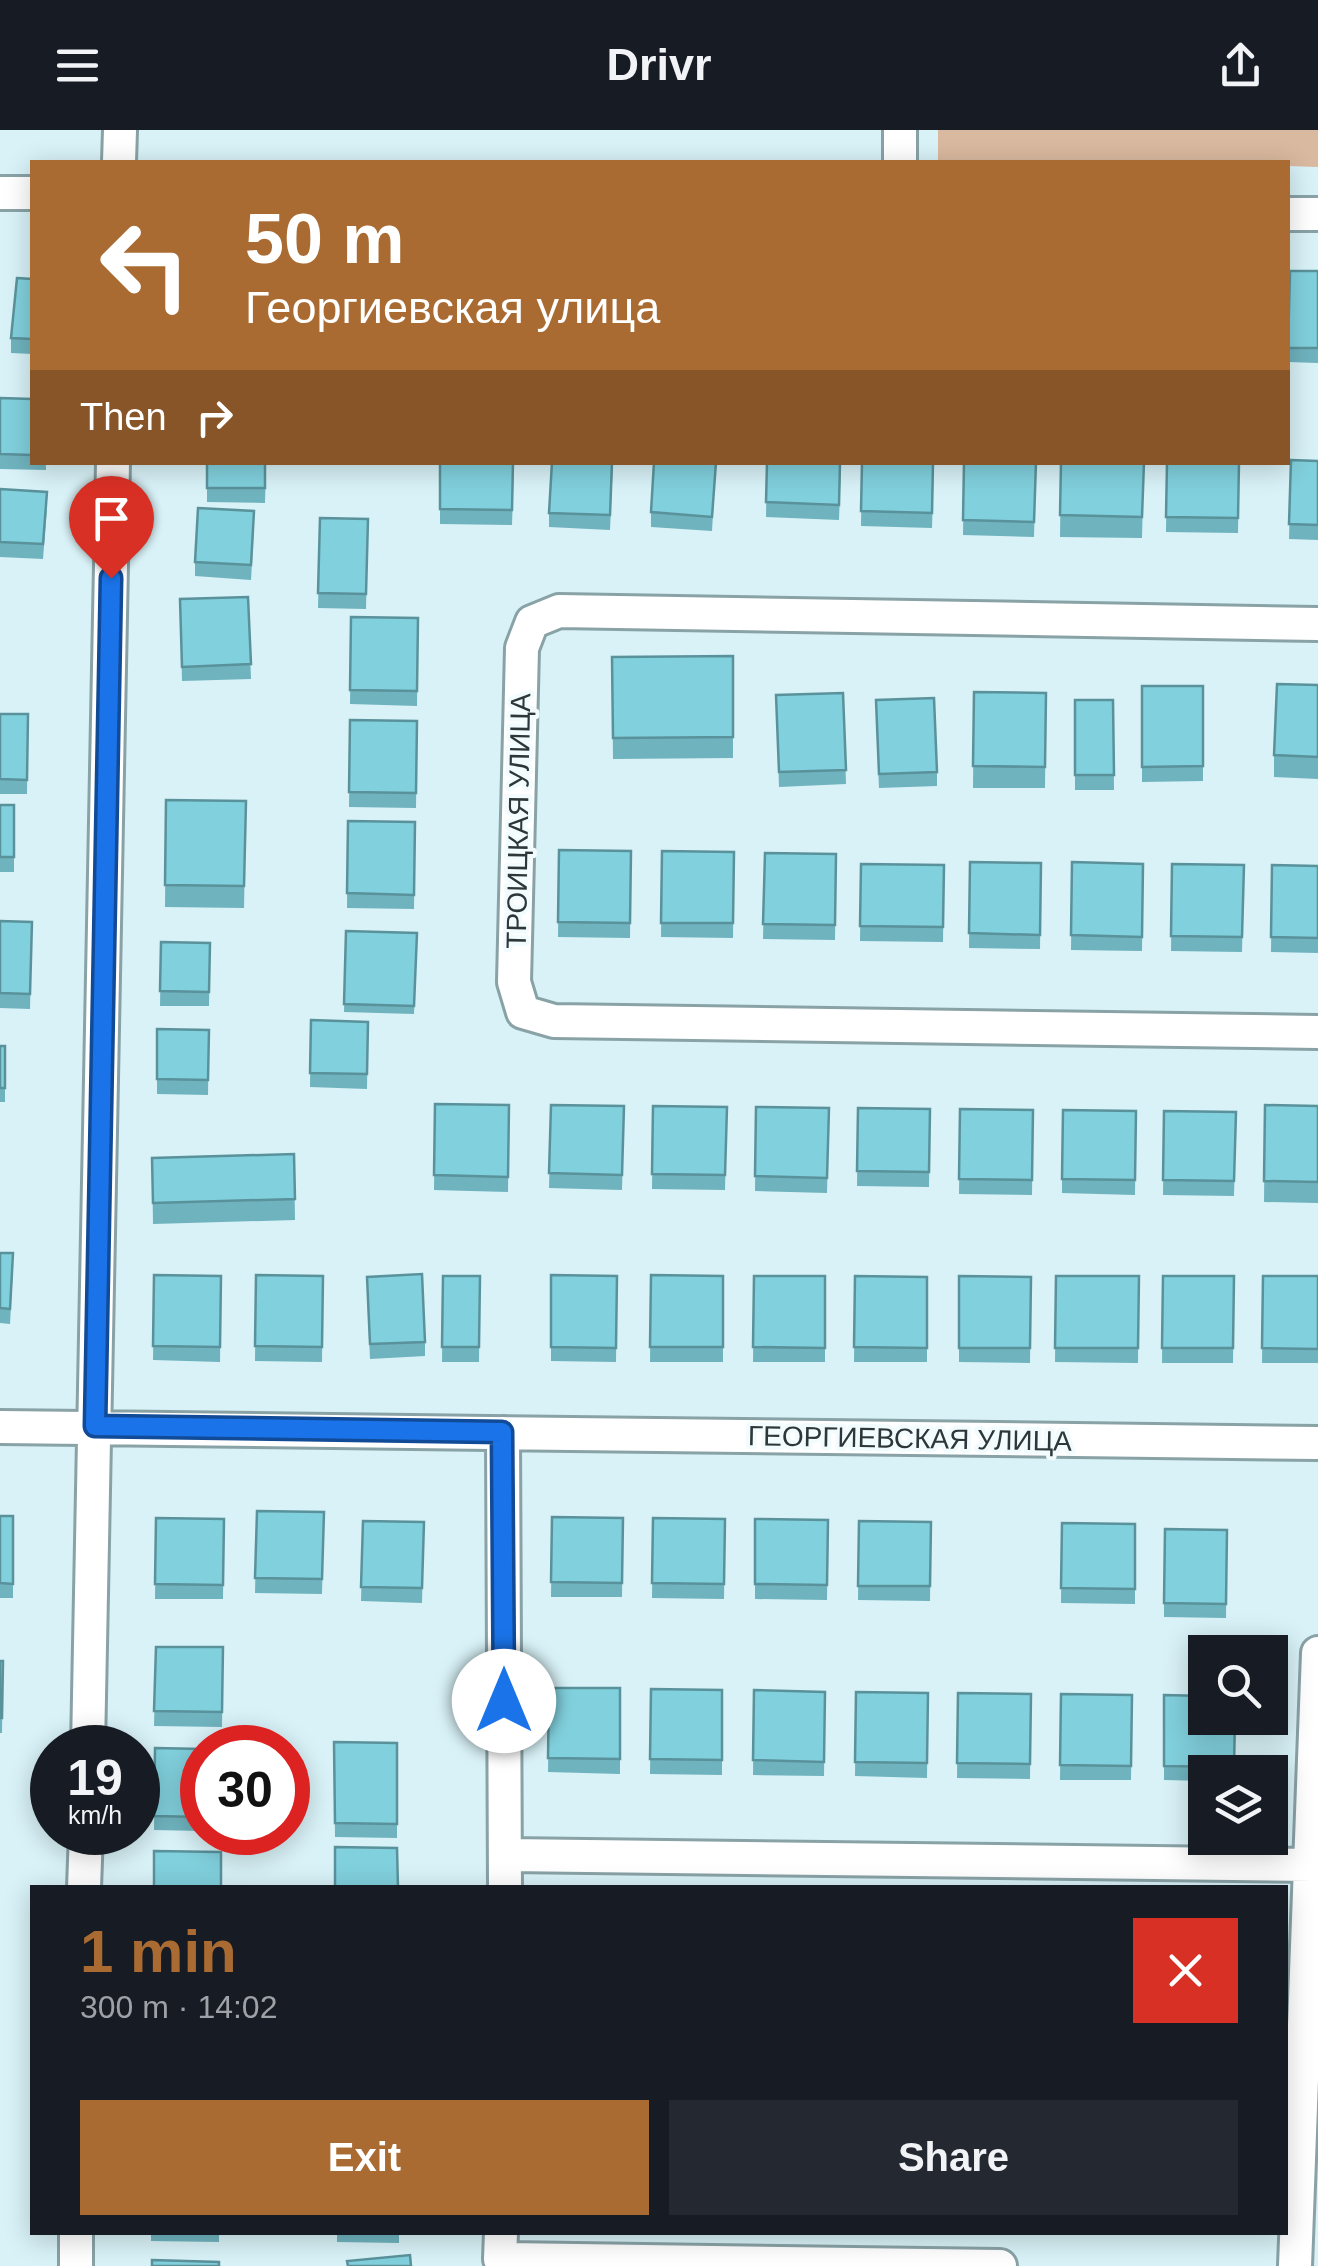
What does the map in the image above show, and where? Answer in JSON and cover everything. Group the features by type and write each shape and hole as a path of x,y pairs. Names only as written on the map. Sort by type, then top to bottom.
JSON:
{"street":[{"path":"119,160 120,130"},
{"path":"900,130 900,160"},
{"path":"0,192 30,193"},
{"path":"1290,214 1318,214"},
{"path":"88,1725 114,465"},
{"name":"ТРОИЦКАЯ УЛИЦА","path":"1318,624 558,612 532,622 522,648 514,982 523,1012 554,1021 1318,1032"},
{"name":"ГЕОРГИЕВСКАЯ УЛИЦА","path":"0,1427 1318,1444"},
{"path":"502,1432 505,1871 1312,1865"},
{"path":"1294,2266 1318,1652"},
{"path":"84,1885 85,1855"},
{"path":"76,2235 76,2266"},
{"path":"500,2235 500,2259 1000,2266"}],"shaded area":[{"path":"938,130 1318,130 1318,167 1290,166 1290,160 938,160"}],"building":[{"path":"1290,271 1318,271 1318,348 1290,348"},
{"path":"17,278 30,279 30,339 11,338"},
{"path":"0,398 30,399 30,455 0,454"},
{"path":"1291,460 1318,461 1318,525 1289,524"},
{"path":"207,465 265,465 265,488 207,488"},
{"path":"440,465 513,465 512,510 440,509"},
{"path":"552,465 612,465 610,515 549,513"},
{"path":"654,465 716,465 712,517 651,512"},
{"path":"767,465 840,465 839,505 766,502"},
{"path":"862,465 933,465 932,513 861,511"},
{"path":"964,465 1036,465 1034,522 963,520"},
{"path":"1061,465 1144,465 1142,517 1060,515"},
{"path":"1167,465 1239,465 1238,518 1166,517"},
{"path":"0,489 47,492 43,544 0,542"},
{"path":"198,508 254,511 251,565 195,562"},
{"path":"320,518 368,519 366,594 318,593"},
{"path":"248,597 251,664 182,667 180,599"},
{"path":"351,617 418,618 417,691 350,690"},
{"path":"733,656 733,737 613,738 612,657"},
{"path":"1277,684 1318,685 1318,757 1274,755"},
{"path":"1142,686 1203,686 1203,766 1142,767"},
{"path":"974,692 1046,693 1045,767 973,766"},
{"path":"843,693 846,770 779,772 776,695"},
{"path":"934,698 937,772 879,774 876,700"},
{"path":"1075,700 1113,700 1114,775 1075,775"},
{"path":"0,714 28,714 27,780 0,779"},
{"path":"350,720 417,721 416,793 349,792"},
{"path":"166,800 246,801 244,886 165,885"},
{"path":"0,805 14,805 14,857 0,857"},
{"path":"348,821 415,822 414,895 347,893"},
{"path":"559,850 631,851 630,923 558,922"},
{"path":"662,851 734,852 733,923 661,923"},
{"path":"765,853 836,854 835,925 763,924"},
{"path":"970,862 1041,863 1040,935 969,933"},
{"path":"1072,862 1143,864 1142,937 1071,935"},
{"path":"861,864 944,865 943,927 860,926"},
{"path":"1172,864 1244,865 1242,937 1171,936"},
{"path":"1272,865 1318,866 1318,938 1271,937"},
{"path":"0,921 32,922 30,994 0,993"},
{"path":"346,931 417,933 414,1006 344,1004"},
{"path":"161,942 210,943 209,992 160,991"},
{"path":"311,1020 368,1022 367,1074 310,1073"},
{"path":"157,1029 209,1030 208,1080 157,1079"},
{"path":"0,1046 5,1046 5,1088 0,1088"},
{"path":"435,1104 509,1105 508,1177 434,1175"},
{"path":"551,1105 624,1106 622,1175 549,1173"},
{"path":"1265,1105 1318,1106 1318,1182 1264,1181"},
{"path":"653,1106 727,1107 725,1175 652,1174"},
{"path":"756,1107 829,1108 827,1178 755,1176"},
{"path":"858,1108 930,1109 929,1172 857,1171"},
{"path":"960,1109 1033,1110 1032,1180 959,1179"},
{"path":"1063,1110 1136,1111 1135,1180 1062,1179"},
{"path":"1164,1111 1236,1112 1234,1181 1163,1180"},
{"path":"294,1154 295,1199 153,1203 152,1158"},
{"path":"0,1253 13,1253 10,1309 0,1308"},
{"path":"422,1274 425,1342 370,1344 367,1277"},
{"path":"154,1275 221,1276 220,1347 153,1346"},
{"path":"256,1275 323,1276 322,1347 255,1346"},
{"path":"551,1275 617,1276 616,1348 551,1347"},
{"path":"651,1275 723,1276 723,1347 650,1347"},
{"path":"443,1276 480,1276 479,1347 442,1347"},
{"path":"754,1276 825,1276 825,1348 753,1347"},
{"path":"855,1276 927,1277 927,1348 854,1347"},
{"path":"959,1276 1031,1277 1030,1348 959,1348"},
{"path":"1056,1276 1139,1276 1138,1348 1055,1348"},
{"path":"1163,1276 1234,1276 1233,1348 1162,1348"},
{"path":"1263,1276 1318,1276 1318,1349 1262,1348"},
{"path":"257,1511 324,1512 322,1579 255,1578"},
{"path":"0,1516 13,1516 13,1584 0,1583"},
{"path":"552,1517 623,1518 622,1583 551,1582"},
{"path":"156,1518 224,1519 223,1585 155,1584"},
{"path":"653,1518 725,1519 724,1584 652,1583"},
{"path":"755,1519 828,1520 827,1585 755,1584"},
{"path":"363,1521 424,1522 422,1588 361,1587"},
{"path":"859,1521 931,1522 930,1586 858,1586"},
{"path":"1062,1523 1135,1524 1135,1589 1061,1588"},
{"path":"1165,1529 1227,1530 1226,1604 1164,1603"},
{"path":"156,1647 223,1647 222,1712 154,1711"},
{"path":"3,1661 2,1718 0,1718"},
{"path":"549,1688 620,1688 620,1759 548,1758"},
{"path":"651,1689 722,1690 722,1760 650,1759"},
{"path":"754,1690 825,1692 824,1762 753,1760"},
{"path":"856,1692 928,1693 927,1763 855,1762"},
{"path":"958,1693 1031,1694 1030,1764 957,1763"},
{"path":"1061,1694 1132,1695 1131,1766 1060,1765"},
{"path":"1164,1695 1188,1696 1188,1735 1235,1735 1234,1755 1188,1755 1188,1766 1164,1766"},
{"path":"334,1742 397,1743 397,1824 335,1823"},
{"path":"160,1748 180,1749 180,1817 160,1816"},
{"path":"335,1847 397,1848 398,1885 335,1885"},
{"path":"160,1851 221,1855 221,1885 154,1885 154,1855 160,1855"},
{"path":"410,2255 411,2266 348,2266 347,2261"},
{"path":"152,2260 219,2262 219,2266 152,2266"}],"route":[{"path":"111,578 95,1426 502,1432 504,1701"}]}
